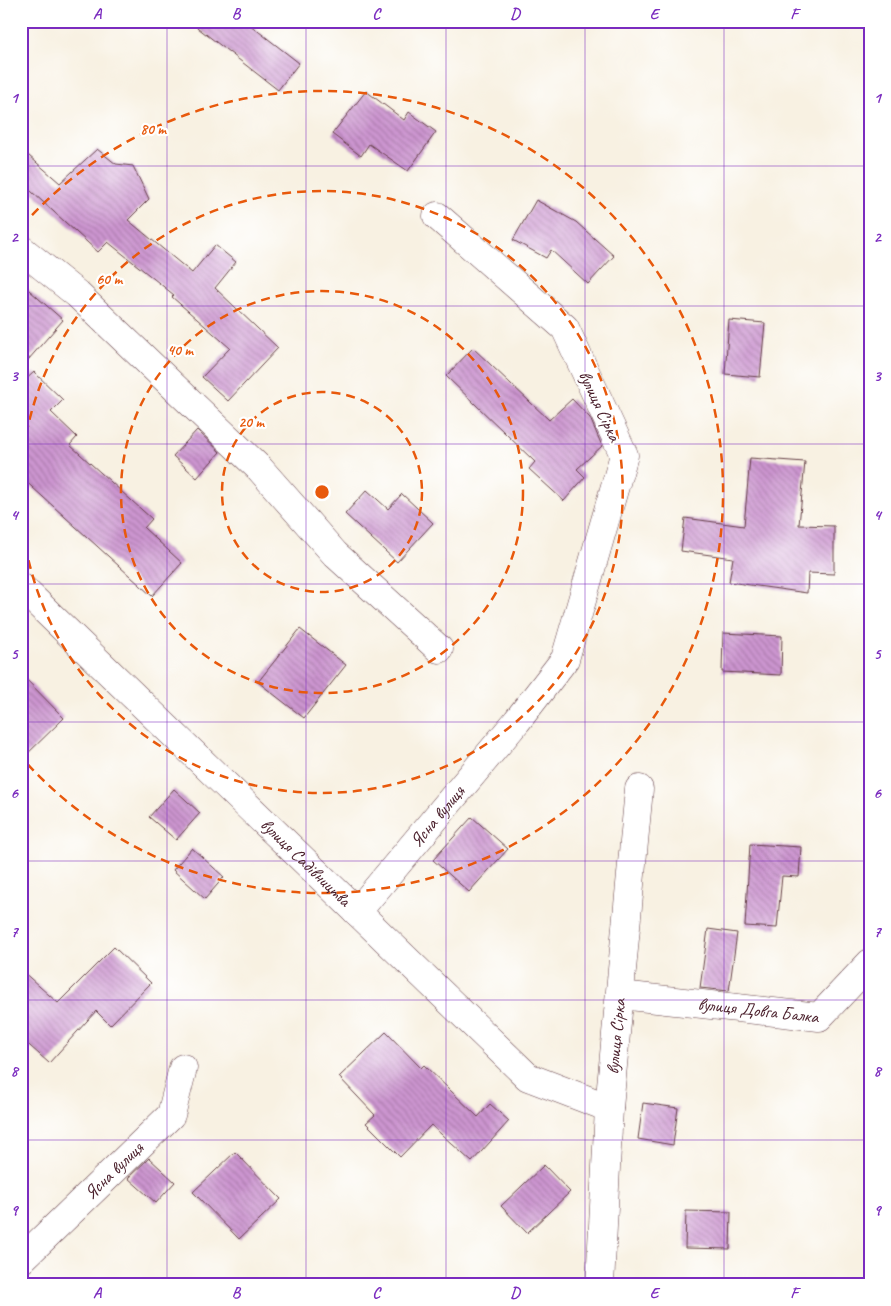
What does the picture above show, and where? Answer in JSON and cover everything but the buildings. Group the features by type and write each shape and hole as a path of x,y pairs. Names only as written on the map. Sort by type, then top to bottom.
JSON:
{"street":[{"name":"вулиця Сірка","path":"437,216 565,328 624,456 564,659 517,721"},
{"path":"21,249 77,294 253,462 336,554 439,649"},
{"name":"вулиця Садівництва","path":"21,587 528,1077 609,1108"},
{"name":"Ясна вулиця","path":"356,912 517,721"},
{"name":"вулиця Сірка","path":"600,1285 609,1108 640,789"},
{"name":"вулиця Довга Балка","path":"621,994 819,1017 870,963"},
{"name":"Ясна вулиця","path":"21,1260 170,1115 183,1068"}]}
